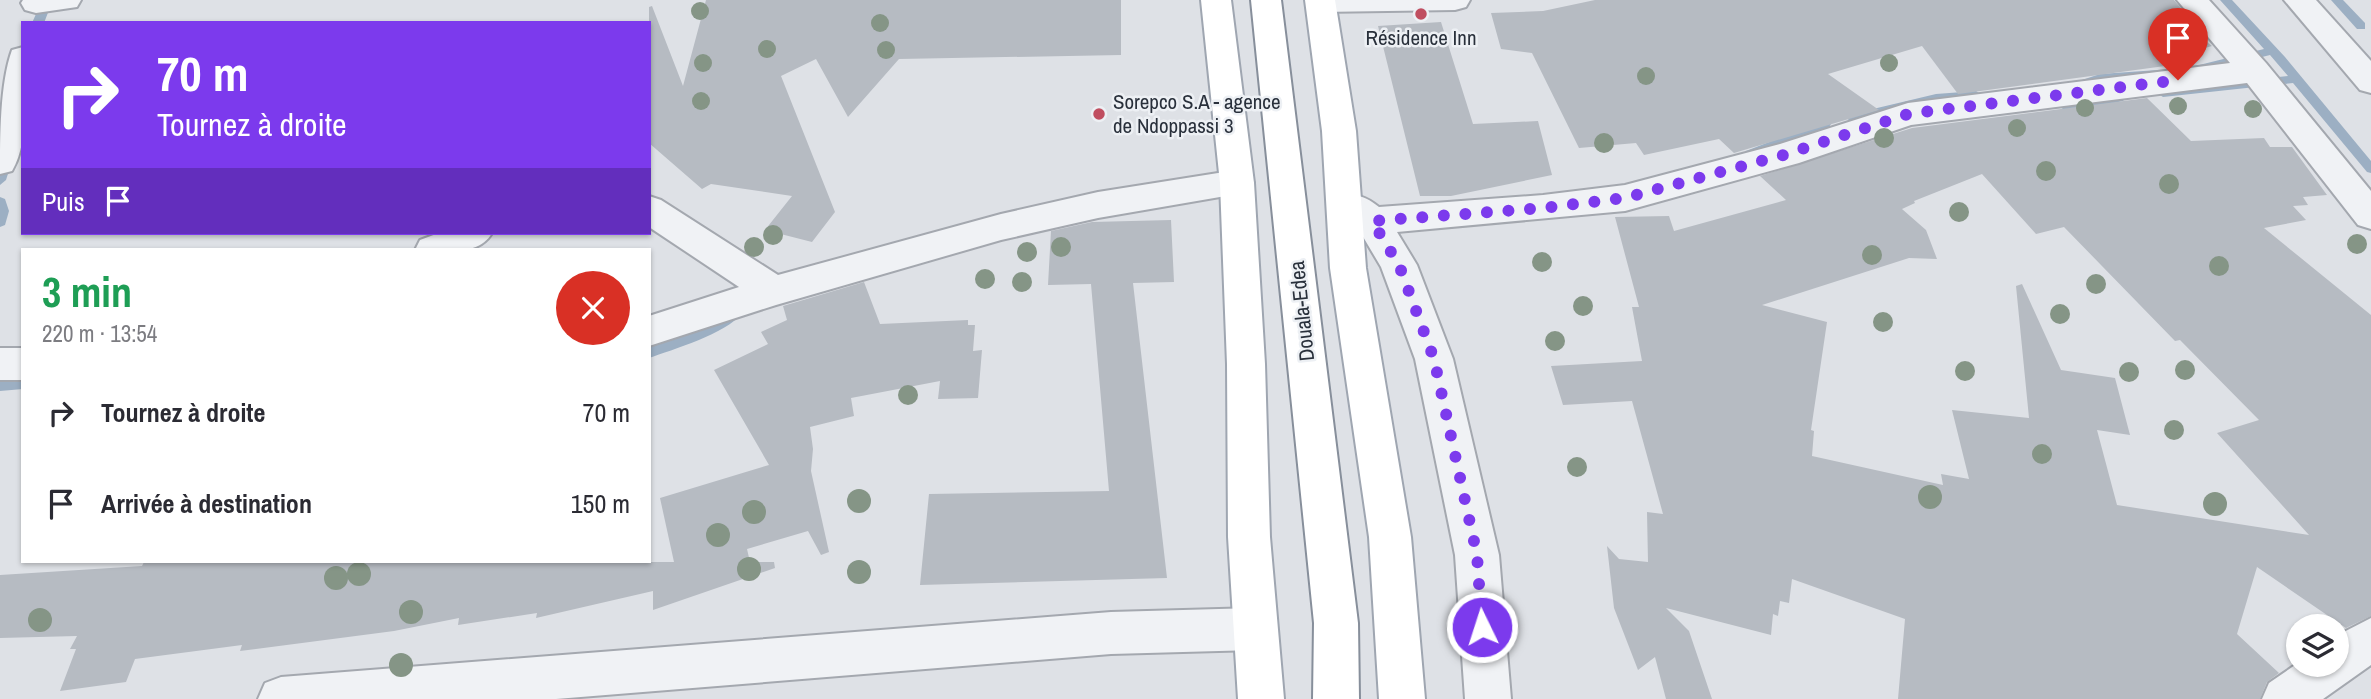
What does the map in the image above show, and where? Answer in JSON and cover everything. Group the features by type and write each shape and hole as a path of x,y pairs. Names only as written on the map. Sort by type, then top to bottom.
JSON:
{"main road":[{"path":"1216,0 1237,184 1246,364 1249,537 1261,699"},
{"name":"Douala-Edea","path":"1266,0 1336,623 1353,699"},
{"path":"1320,1 1322,30 1339,132 1357,209 1347,264 1380,465 1395,587 1402,699"},
{"name":"Douala-Edea","path":"1336,623 1336,699"}],"street":[{"path":"34,9 66,0"},
{"path":"1320,1 1455,0"},
{"path":"2192,0 2255,71 2371,216"},
{"path":"2299,0 2356,51 2371,82"},
{"path":"0,38 21,33"},
{"path":"0,162 21,66"},
{"path":"1357,209 1543,208 1625,198 1787,154 1908,114 2255,71"},
{"path":"651,330 774,291 1001,226 1098,205 1237,184"},
{"path":"1357,209 1399,265 1434,359 1477,555 1488,699"},
{"path":"651,210 774,291"},
{"path":"438,248 469,235"},
{"path":"0,364 21,364"},
{"path":"281,699 542,689 1111,633 1255,629"},
{"path":"2349,654 2371,639"},
{"path":"2285,699 2316,677"}],"building":[{"path":"706,0 1121,0 1121,55 899,59 848,117 816,59 781,76 835,212 812,242 765,230 792,196 711,184 702,189 651,145 649,7 652,6 683,86"},
{"path":"1595,0 2174,0 2197,27 2193,31 2212,46 2160,61 2165,66 1958,94 1922,46 1828,74 1879,110 1734,153 1719,139 1644,155 1636,143 1579,148 1532,53 1501,49 1491,13 1543,11"},
{"path":"1441,22 1473,124 1538,121 1552,175 1451,196 1420,196 1378,26"},
{"path":"2147,98 2191,141 2264,138 2270,147 2292,147 2327,195 2303,197 2308,205 2293,206 2306,220 2264,228 2371,315 2371,616 2349,627 2349,614 2326,614 2257,567 2237,634 2279,673 2267,682 2260,699 1898,699 1905,619 1792,579 1789,603 1780,601 1778,616 1773,614 1771,635 1666,608 1689,631 1712,699 1666,699 1655,657 1638,670 1614,608 1607,546 1619,559 1648,562 1647,512 1663,514 1632,401 1563,405 1551,366 1642,361 1632,307 1639,307 1615,217 1669,216 1674,231 1786,200 1760,176 1912,128","holes":["1982,174 2036,234 2064,227 2175,341 2180,340 2259,420 2217,433 2309,535 2117,505 2097,430 2130,435 2115,378 2061,370 2022,284 2016,286 2029,418 1952,410 1969,479 1941,474 1943,485 1812,456 1814,431 1811,430 1827,322 1762,305 1909,258 1937,259 1926,230 1902,209 1915,203 1914,201"]},
{"path":"1171,220 1174,282 1133,283 1167,578 920,585 929,494 1109,491 1091,284 1048,285 1051,231 1092,222"},
{"path":"864,282 880,324 968,320 968,325 975,325 973,351 982,350 978,398 938,399 940,381 851,398 854,416 810,427 813,449 811,471 829,552 821,555 808,531 747,549 750,562 774,562 775,568 653,610 653,591 536,618 537,613 458,625 459,618 394,631 240,651 242,645 135,659 126,682 60,691 76,649 70,649 77,636 0,638 0,575 142,566 144,563 674,562 660,498 769,465 714,370 768,344 761,332 787,320 783,306"}],"waterway":[{"path":"38,0 36,11 43,10 39,21"},
{"path":"2226,0 2281,60 2371,169"},
{"path":"2337,0 2361,26"},
{"path":"2080,85 2100,78 2187,72 2267,52"},
{"path":"2163,93 2289,80"},
{"path":"1852,118 1936,98 1976,95"},
{"path":"2066,110 2119,98"},
{"path":"1750,154 1825,124"},
{"path":"0,180 7,158"},
{"path":"0,202 3,211 0,222"},
{"path":"651,351 715,326 734,314"},
{"path":"0,385 21,383"}],"place":[{"name":"Résidence Inn","path":"1421,14"},
{"name":"Sorepco S.A - agence de Ndoppassi 3","path":"1099,114"}],"route":[{"path":"1482,627 1477,555 1434,359 1399,265 1372,221 1543,208 1625,198 1787,154 1908,114 2178,80"}]}
